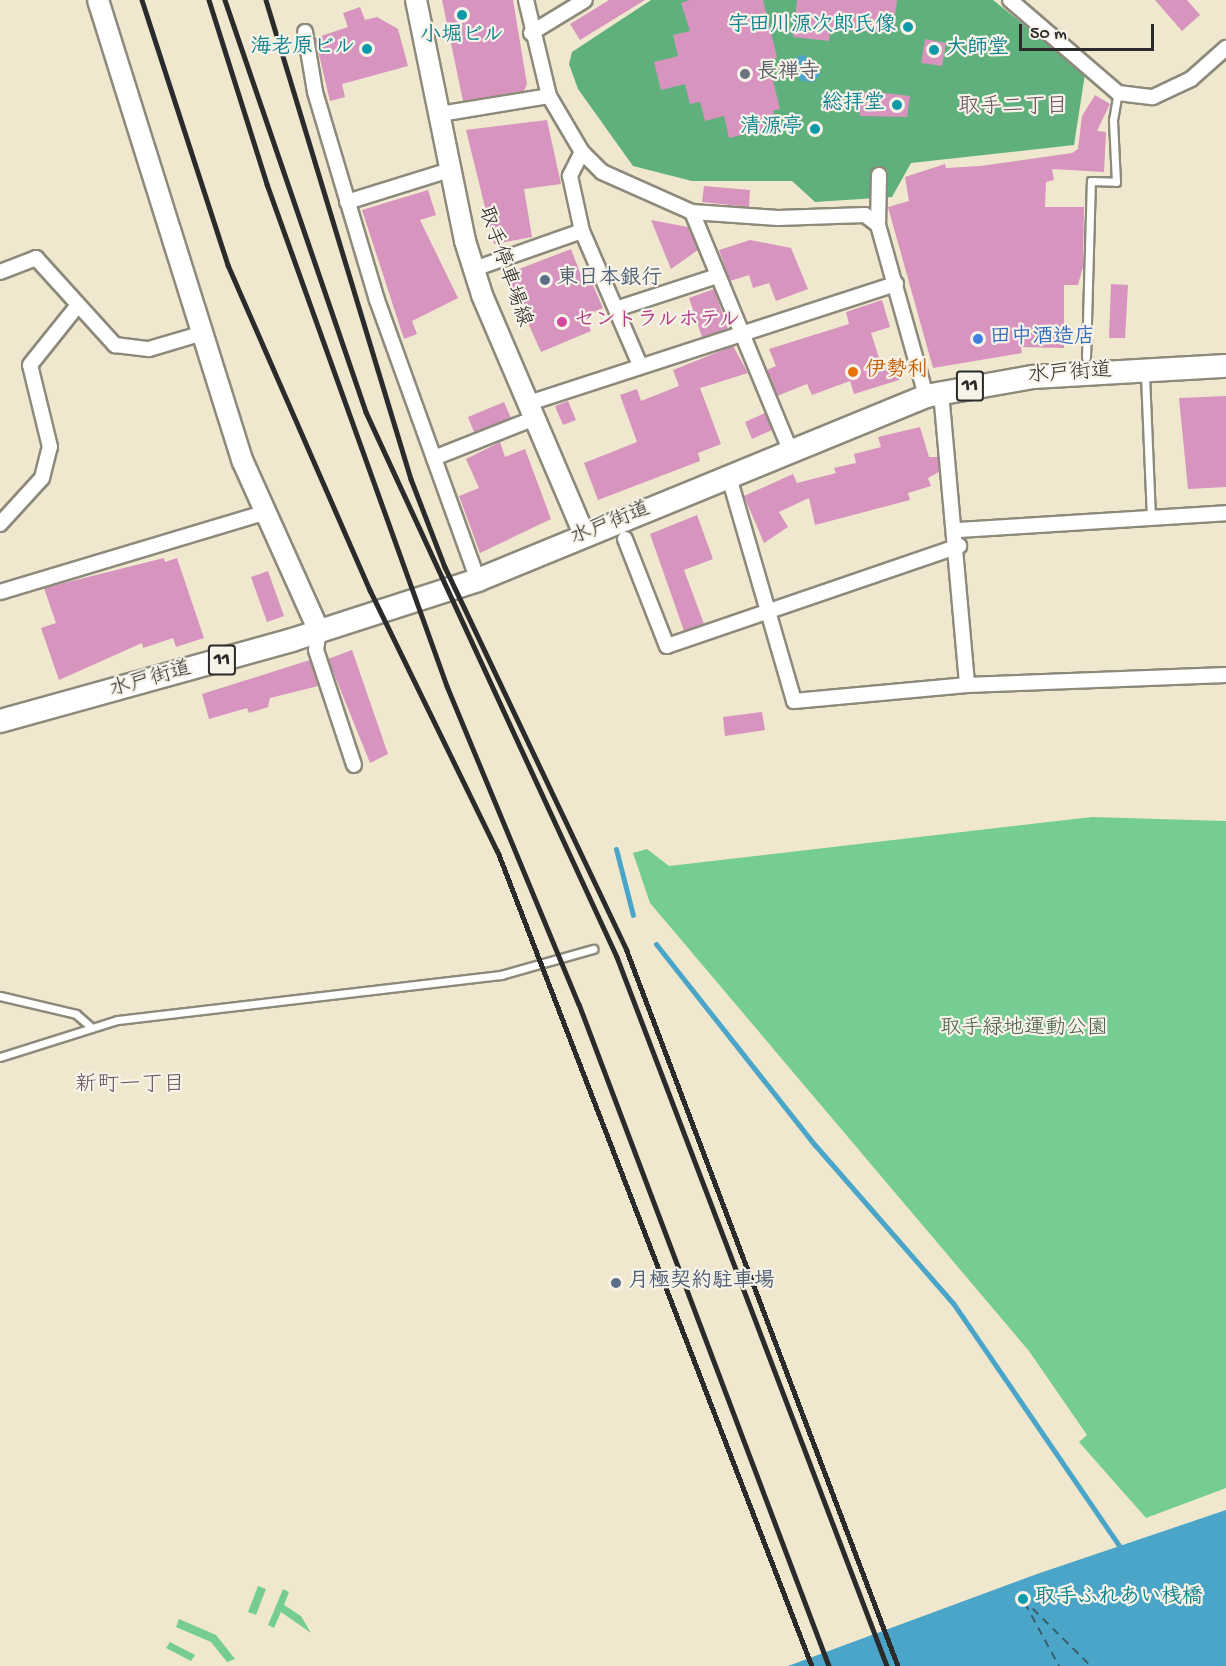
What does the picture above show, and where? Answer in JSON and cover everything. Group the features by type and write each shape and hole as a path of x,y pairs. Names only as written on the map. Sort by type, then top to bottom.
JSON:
{"main road":[{"name":"水戸街道","path":"0,721 319,631 478,580 790,450 934,394 994,381 1146,369 1226,366"}],"street":[{"path":"98,0 203,333 263,513 319,631 316,650 354,765"},
{"name":"取手停車場線","path":"416,0 450,170 474,269 585,536"},
{"path":"526,0 531,33 549,96 582,152 629,188 692,212 778,218 866,215 878,225"},
{"path":"531,33 585,0"},
{"path":"1010,0 1118,93 1153,97 1191,79 1226,48"},
{"path":"305,32 315,92 347,202 478,580"},
{"path":"440,114 549,96"},
{"path":"582,152 570,176 582,231 640,365"},
{"path":"347,202 450,170"},
{"path":"879,176 878,225 934,394 958,530 968,685"},
{"path":"692,212 790,450"},
{"path":"474,269 582,231"},
{"path":"0,273 36,258 115,345 149,349 203,333"},
{"path":"616,309 717,276"},
{"path":"434,458 532,410 640,365 896,284"},
{"path":"0,524 42,478 50,447 30,365 78,305"},
{"path":"729,477 794,701 968,685 1226,675"},
{"path":"0,592 263,513"},
{"path":"958,530 1226,513"},
{"path":"626,539 667,646 959,546"}],"lane":[{"path":"1086,357 1091,181 1116,182 1113,120 1118,93"},
{"path":"1146,369 1151,516"},
{"path":"0,1057 63,1040 90,1026 501,975 593,949"},
{"path":"0,996 76,1014 90,1026"}],"green space":[{"path":"651,0 993,0 1085,74 1074,145 911,163 892,197 815,202 792,181 692,181 633,166 578,89 569,64 572,52"},
{"name":"取手緑地運動公園","path":"1092,817 1226,821 1226,1488 1146,1518 1079,1442 1087,1435 1029,1351 650,903 633,853 647,849 669,866"},
{"path":"258,1586 266,1589 256,1615 248,1612"},
{"path":"283,1589 289,1592 284,1605 301,1616 311,1633 281,1612 274,1628 268,1625"},
{"path":"179,1619 216,1635 235,1659 227,1662 211,1642 176,1627"},
{"path":"170,1642 195,1655 191,1661 166,1648"}],"water":[{"path":"805,55 810,67 821,73 814,82 801,81 793,65 798,56"},
{"path":"1226,1510 1226,1666 788,1666 1037,1574"}],"building":[{"path":"442,0 513,0 527,84 524,91 463,101"},
{"path":"609,0 645,0 580,40 570,24"},
{"name":"長禅寺","path":"690,0 763,0 777,57 769,64 780,109 773,111 777,126 729,138 724,116 705,121 700,102 690,104 685,84 661,90 654,62 678,56 673,35 690,31 681,3"},
{"path":"797,0 897,0 893,32 830,30 829,41 793,37"},
{"path":"1155,0 1187,0 1200,15 1182,31"},
{"path":"360,7 365,20 377,17 398,29 408,66 342,84 345,97 330,101 315,38 348,27 343,13"},
{"path":"925,39 946,43 942,66 921,63"},
{"path":"876,92 910,96 907,117 860,116 858,93"},
{"path":"1095,95 1110,104 1097,131 1106,132 1104,172 1052,169 1054,180 1046,182 1045,207 1084,207 1083,267 1078,285 1064,285 1064,348 1021,347 1022,353 933,368 888,207 909,201 905,177 945,164 946,168 980,166 1072,153 1078,149 1082,116"},
{"path":"547,120 561,184 524,189 532,237 494,244 466,130"},
{"path":"704,186 750,190 749,207 702,202"},
{"path":"428,190 436,215 420,220 458,298 412,321 417,334 404,339 362,210"},
{"path":"651,220 688,227 698,250 671,269"},
{"path":"750,240 791,248 808,289 776,301 769,283 753,288 749,275 730,281 719,250"},
{"path":"571,249 585,286 592,283 603,308 585,316 591,331 541,352 506,274"},
{"path":"1111,284 1128,285 1125,338 1109,338"},
{"path":"714,289 728,329 702,337 689,298"},
{"path":"882,300 890,327 871,333 881,364 900,359 904,373 899,380 854,394 850,381 812,395 807,384 777,396 767,370 776,366 769,349 849,324 846,312"},
{"path":"733,346 748,373 700,388 721,444 698,453 700,461 598,500 584,463 637,442 620,395 637,389 641,401 679,386 673,370"},
{"path":"1226,396 1226,487 1188,489 1179,398"},
{"path":"568,401 576,420 563,425 555,406"},
{"path":"504,402 511,418 474,432 468,417"},
{"path":"765,413 772,430 752,439 745,422"},
{"path":"920,427 929,457 938,457 939,472 928,478 931,486 908,493 910,500 815,525 809,498 779,512 788,527 764,543 744,496 793,474 797,483 836,473 834,468 856,463 854,454 881,447 878,437"},
{"path":"500,442 505,457 525,449 551,519 480,553 459,496 479,488 466,459"},
{"path":"697,515 713,559 684,570 704,624 684,631 650,534"},
{"path":"164,558 165,562 177,558 204,638 176,647 173,638 143,648 142,643 59,680 41,628 56,623 44,588"},
{"path":"268,571 284,616 267,622 251,577"},
{"path":"352,650 388,754 370,763 328,659"},
{"path":"310,660 318,686 270,698 268,707 249,713 247,708 209,719 202,694"},
{"path":"762,712 765,730 725,736 723,717"}],"waterway":[{"path":"616,849 633,915"},
{"path":"656,944 815,1145 953,1303 1123,1551"}],"ferry route":[{"path":"1023,1599 1091,1666"},
{"path":"1025,1603 1059,1666"}],"railway":[{"path":"142,0 228,265 370,590 498,852 812,1666"},
{"path":"209,0 267,184 447,686 579,1004 829,1666"},
{"path":"225,0 366,412 617,957 887,1666"},
{"path":"266,0 411,479 445,567 627,951 898,1666"}],"place":[{"name":"小堀ビル","path":"462,15"},
{"name":"宇田川源次郎氏像","path":"908,27"},
{"name":"海老原ビル","path":"367,49"},
{"name":"大師堂","path":"934,50"},
{"name":"長禅寺","path":"745,74"},
{"name":"総拝堂","path":"897,105"},
{"name":"清源亭","path":"815,129"},
{"name":"東日本銀行","path":"545,280"},
{"name":"セントラルホテル","path":"562,322"},
{"name":"田中酒造店","path":"978,339"},
{"name":"伊勢利","path":"853,372"},
{"name":"月極契約駐車場","path":"616,1283"},
{"name":"取手ふれあい桟橋","path":"1023,1599"}],"district":[{"name":"取手二丁目","path":"1013,109"},
{"name":"新町一丁目","path":"130,1087"}]}
